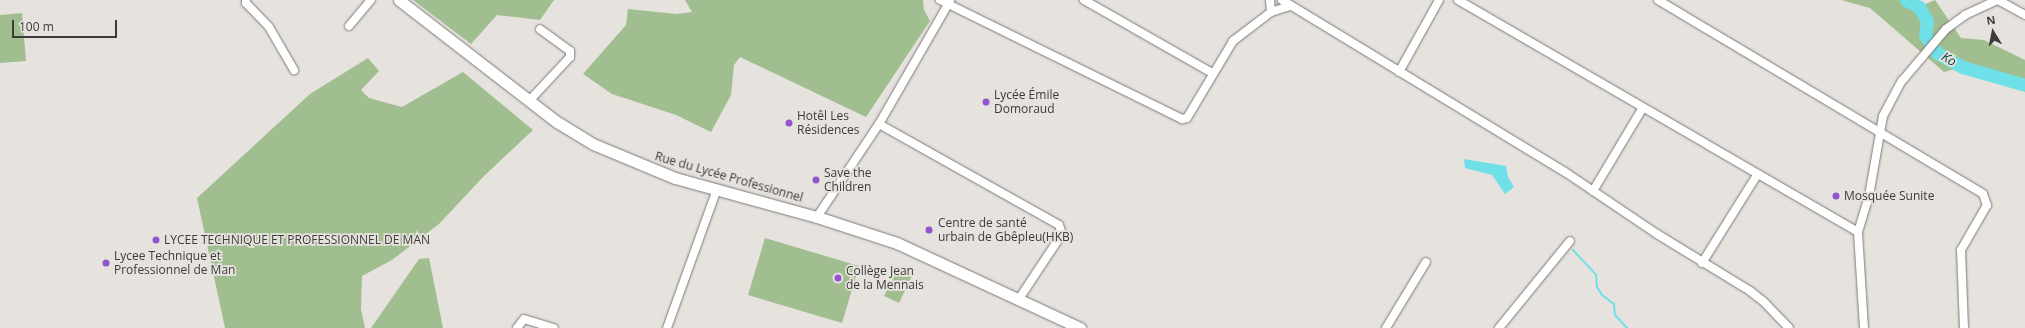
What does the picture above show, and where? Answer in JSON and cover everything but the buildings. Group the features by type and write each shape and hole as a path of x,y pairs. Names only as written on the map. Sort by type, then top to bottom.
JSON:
{"main road":[{"name":"Rue du Lycée Professionnel","path":"398,0 557,122 593,144 675,178 817,217 897,243 1080,328"}],"street":[{"path":"246,0 246,3 269,27 294,70"},
{"path":"349,26 371,0"},
{"path":"1084,0 1212,73"},
{"path":"1270,0 1271,12"},
{"path":"1282,0 1289,6 1593,191 1702,263 1764,301 1789,328"},
{"path":"1399,72 1439,0"},
{"path":"1458,0 1642,109 1858,232"},
{"path":"1658,0 1880,132 1986,199 1987,205 1961,250 1964,328"},
{"path":"1864,328 1858,232 1869,196 1883,116 1902,81 1946,29 1965,15 1997,0 2025,15"},
{"path":"817,217 879,124 946,2 1182,119 1187,118 1212,73 1233,41 1271,12 1289,6"},
{"path":"529,101 570,54 540,29"},
{"path":"1593,191 1642,109"},
{"path":"879,124 1059,225 1062,234 1019,299"},
{"path":"1702,263 1757,175"},
{"path":"667,328 717,189"},
{"path":"1499,328 1570,241"},
{"path":"1386,328 1426,262"},
{"path":"517,328 524,319 554,328"}],"green space":[{"path":"413,0 554,0 540,20 497,15 471,44"},
{"path":"685,0 923,0 924,10 930,21 866,117 740,57 734,65 731,95 711,132 676,115 612,94 583,74 626,25 628,9 676,14 692,12"},
{"path":"1841,0 1906,0 1919,7 1935,0 1961,38 1984,40 2025,60 2025,85 1962,67 1944,72 1870,8"},
{"path":"22,13 26,61 0,63 0,15"},
{"path":"368,58 379,71 361,90 369,98 402,107 463,72 533,130 483,177 439,224 392,260 362,276 361,309 365,328 225,328 197,198 310,94"},
{"path":"765,238 859,266 842,323 748,295"},
{"path":"429,258 443,328 371,328 419,259"},
{"path":"899,267 913,274 899,303 884,296"}],"water":[{"path":"1464,159 1506,166 1508,177 1514,187 1505,194 1492,175 1465,168"}],"waterway":[{"name":"Ko","path":"1906,0 1919,7 1927,21 1925,35 1937,53 1962,67 2025,85"},
{"path":"1573,250 1596,275 1597,287 1602,295 1614,304 1615,315 1627,328"}],"place":[{"name":"Lycée Émile Domoraud","path":"986,102"},
{"name":"Hotêl Les Résidences","path":"789,123"},
{"name":"Save the Children","path":"816,180"},
{"name":"Mosquée Sunite","path":"1836,196"},
{"name":"Centre de santé urbain de Gbêpleu(HKB)","path":"929,230"},
{"name":"LYCEE TECHNIQUE ET PROFESSIONNEL DE MAN","path":"156,240"},
{"name":"Lycee Technique et Professionnel de Man","path":"106,263"},
{"name":"Collège Jean de la Mennais","path":"838,278"}]}
